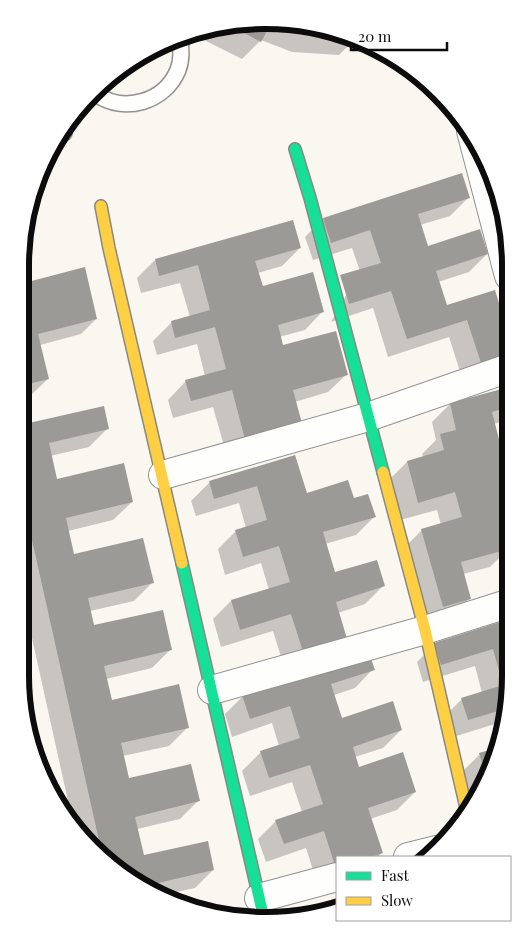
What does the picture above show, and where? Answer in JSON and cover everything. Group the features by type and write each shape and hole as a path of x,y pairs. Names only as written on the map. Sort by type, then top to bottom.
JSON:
{"street":[{"path":"295,148 426,630 465,803"},
{"path":"480,166 502,249"},
{"path":"101,206 262,908 336,877"},
{"path":"162,475 368,417 502,370"},
{"path":"212,690 426,630 502,606"}],"lane":[{"path":"100,96 116,103 131,104 146,101 160,94 178,70 181,55 180,45"}],"building":[{"path":"268,29 261,42 239,30"},
{"path":"462,173 470,198 418,214 428,246 480,229 488,254 436,271 447,305 495,290 502,313 502,363 483,369 467,320 407,339 391,291 349,304 340,275 381,263 370,230 331,243 323,218"},
{"path":"293,220 301,248 255,261 263,286 313,272 324,312 278,325 283,345 336,331 348,375 293,390 303,427 246,443 232,390 191,401 185,380 226,369 215,327 175,338 171,321 210,310 198,265 159,276 155,259"},
{"path":"85,267 97,319 38,334 49,379 29,384 29,282"},
{"path":"502,389 502,409 492,412 502,451 502,515 500,515 502,523 502,551 461,562 471,599 443,607 421,529 462,517 455,492 418,503 407,461 444,450 440,434 456,430 450,403"},
{"path":"104,406 109,429 49,443 57,479 124,463 133,502 66,518 74,554 143,538 154,583 88,598 94,625 163,610 172,650 104,666 112,700 179,684 189,728 121,743 129,778 191,764 200,801 135,817 144,855 208,841 214,870 153,884 121,863 100,845 29,526 29,423"},
{"path":"295,455 307,493 348,480 354,498 368,494 376,517 323,532 335,572 377,560 385,586 336,602 348,642 304,655 291,614 240,630 231,600 290,582 279,546 243,557 235,530 267,520 257,486 214,499 209,481"},
{"path":"502,621 502,681 493,649 441,665 434,643"},
{"path":"369,653 375,670 331,684 342,718 393,701 402,730 353,747 359,767 403,752 416,792 368,808 383,853 374,856 336,856 336,869 324,831 284,844 275,820 323,804 310,765 269,778 260,751 300,738 290,706 250,719 242,695"},
{"path":"502,685 499,711 468,720 461,698"},
{"path":"491,750 484,767 479,753"}],"traffic: fast":[{"path":"295,149 310,198 383,472"},
{"path":"182,563 262,912"}],"traffic: slow":[{"path":"101,206 182,563"},
{"path":"383,472 425,630 465,803"}]}
